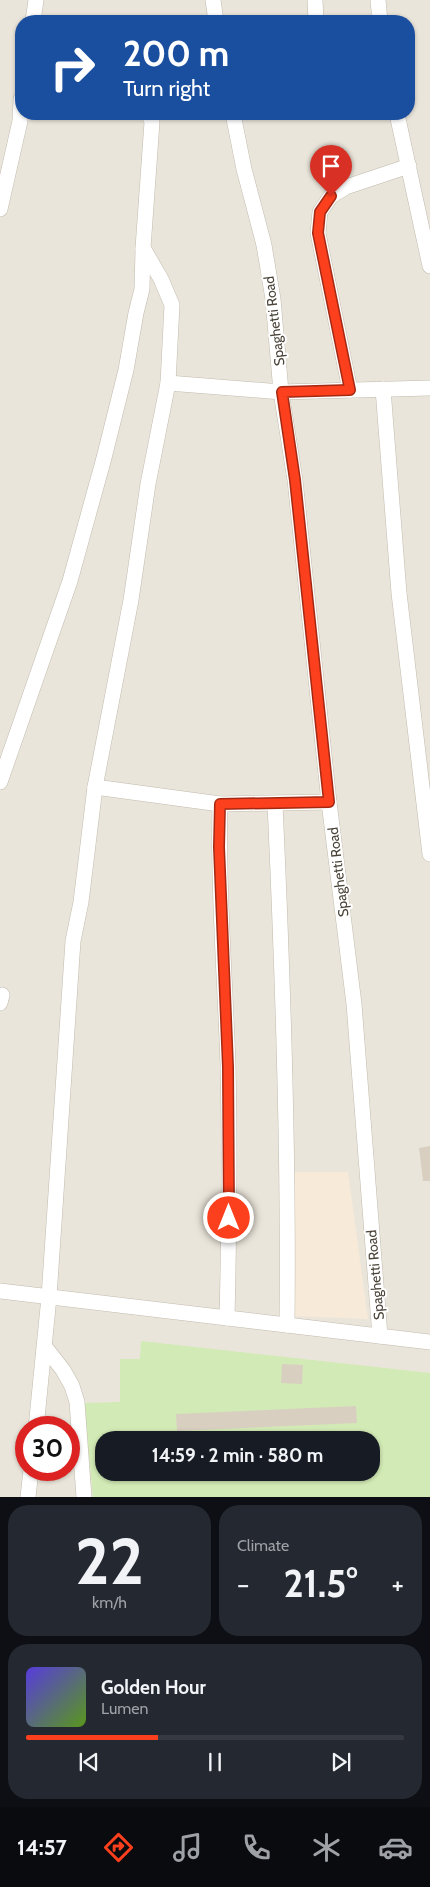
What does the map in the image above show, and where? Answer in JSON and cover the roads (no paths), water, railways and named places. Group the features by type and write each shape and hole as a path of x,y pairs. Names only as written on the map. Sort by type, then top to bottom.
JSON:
{"street":[{"path":"33,15 36,0"},
{"path":"213,0 215,15"},
{"path":"315,0 316,15"},
{"path":"378,0 379,15"},
{"path":"0,209 20,120"},
{"path":"0,782 70,581 102,467 126,370 142,289 151,120"},
{"name":"Spaghetti Road","path":"234,120 244,169 264,246 295,480 329,802 354,1004 380,1336"},
{"path":"398,120 430,266"},
{"path":"350,390 318,233 320,212 331,196 346,187 409,166"},
{"path":"37,1416 49,1297 73,941 81,902 95,787 131,600 148,484 168,383 172,305 164,285 143,248"},
{"path":"168,383 282,392 430,388"},
{"path":"382,388 399,593 430,854"},
{"path":"95,787 220,804 329,802"},
{"path":"220,804 219,847 228,1067 229,1252 227,1318"},
{"path":"275,804 287,1122 288,1326"},
{"path":"0,1291 430,1342"},
{"path":"44,1347 63,1370 72,1386 77,1402 84,1497"},
{"path":"28,1497 30,1481"}]}
